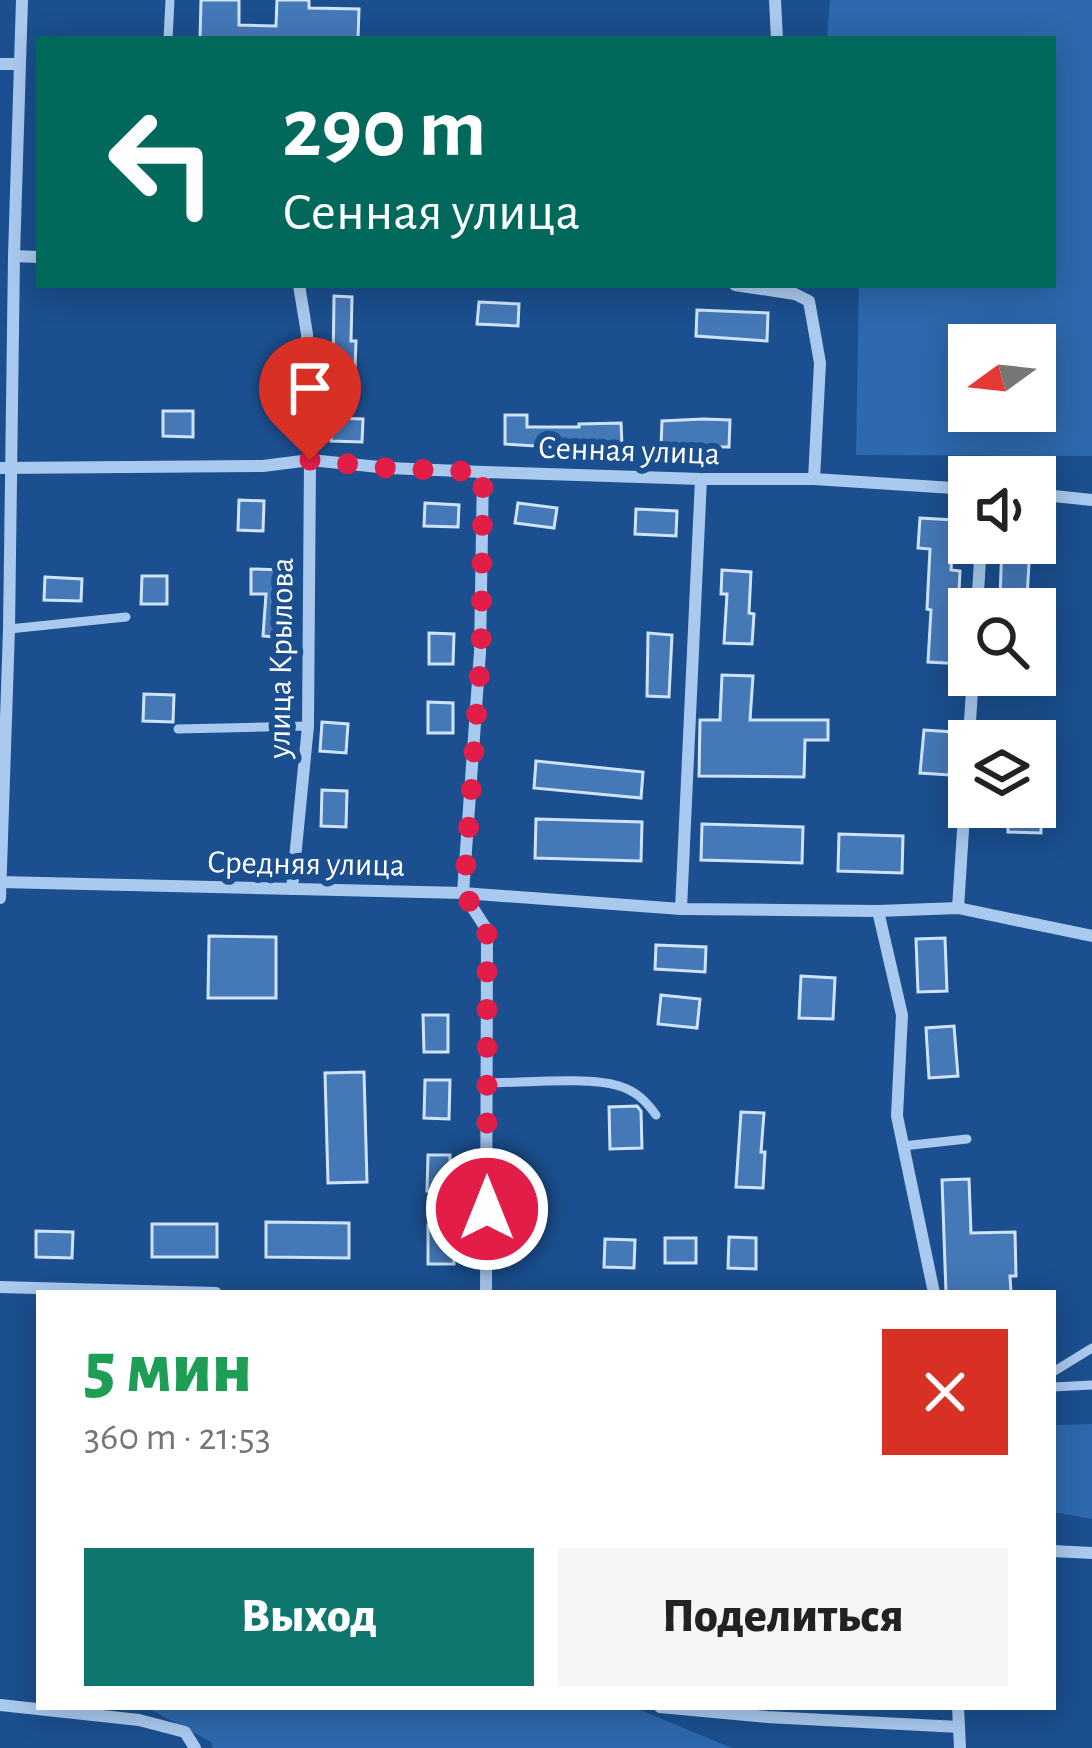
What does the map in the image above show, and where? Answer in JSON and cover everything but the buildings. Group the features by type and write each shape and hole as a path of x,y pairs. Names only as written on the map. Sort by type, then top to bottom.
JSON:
{"street":[{"path":"0,898 9,629 5,468 22,0"},
{"path":"775,0 777,36"},
{"path":"0,64 20,64"},
{"path":"14,256 36,257"},
{"name":"улица Крылова","path":"292,889 308,726 310,460 307,334 299,288"},
{"path":"794,289 809,302 820,363 814,479"},
{"name":"Сенная улица","path":"5,468 263,466 310,460 388,468 814,479 948,488"},
{"path":"483,472 481,652 464,893 487,930 487,1290"},
{"path":"681,909 701,479"},
{"path":"1056,496 1092,500"},
{"path":"958,908 972,696"},
{"name":"Средняя улица","path":"0,882 464,893 681,909 958,908 1092,936"},
{"path":"878,911 902,1015 897,1116 933,1290"},
{"path":"0,1287 108,1290"},
{"path":"1056,1551 1092,1553"},
{"path":"0,1705 36,1709"},
{"path":"46,1710 139,1720 185,1732 195,1748"},
{"path":"725,1710 959,1726"},
{"path":"958,1710 959,1748"}],"lane":[{"path":"168,36 170,0"},
{"path":"9,629 126,617"},
{"path":"178,729 308,726"},
{"path":"487,1083 619,1085 644,1099 656,1114"},
{"path":"904,1145 967,1139"},
{"path":"1056,1370 1092,1348"},
{"path":"1056,1387 1092,1385"}],"shaded area":[{"path":"830,0 1092,0 1092,456 856,455 859,288 1056,288 1056,36 827,36"},
{"path":"1092,1424 1092,1519 1056,1513 1056,1425"},
{"path":"152,1710 640,1710 732,1748 213,1748 211,1742"}],"route":[{"path":"310,460 483,472 481,652 464,893 487,930 487,1209"}]}
